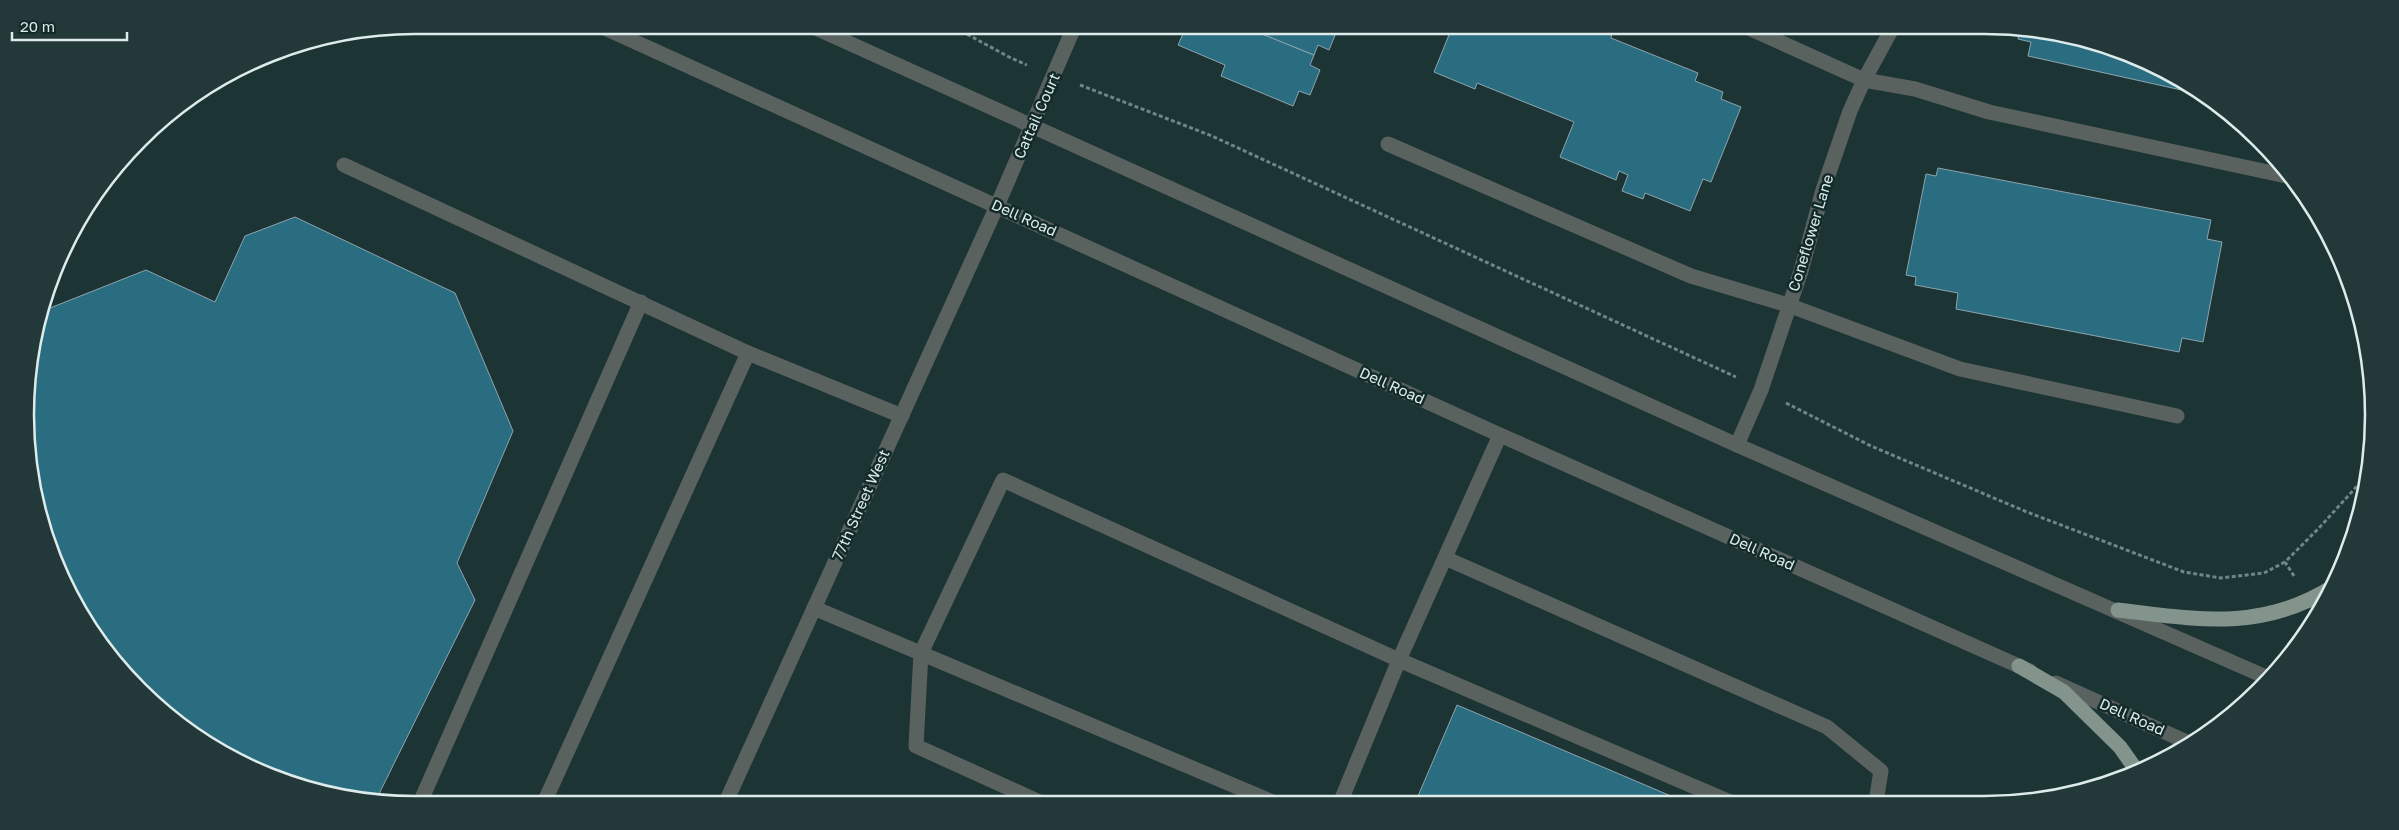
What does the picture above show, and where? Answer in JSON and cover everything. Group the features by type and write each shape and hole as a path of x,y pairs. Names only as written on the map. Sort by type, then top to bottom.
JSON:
{"main road":[{"path":"2118,610 2226,620 2252,618 2321,592"},
{"path":"2019,666 2064,692 2120,747 2133,766"}],"street":[{"name":"Dell Road","path":"618,34 1500,435 2183,740"},
{"path":"829,34 1737,445 2118,610 2263,675"},
{"name":"Cattail Court","path":"997,206 1072,34"},
{"path":"1762,34 1864,80 1915,89 1989,112 2279,174"},
{"name":"Coneflower Lane","path":"1737,445 1761,390 1801,271 1823,190 1864,80 1889,34"},
{"path":"1388,144 1692,276 1788,305 1960,369 2177,416"},
{"path":"344,165 748,352 902,416"},
{"name":"77th Street West","path":"729,796 997,206"},
{"path":"423,796 641,302"},
{"path":"547,796 748,352"},
{"path":"1343,796 1399,660 1500,435"},
{"path":"1026,796 916,746 922,653 1004,480 1399,660 1716,796"},
{"path":"1445,558 1827,727 1880,771 1877,796"},
{"path":"814,608 1259,796"}],"path":[{"path":"966,34 1008,57 1212,136 1724,370 1872,446 2028,512 2184,572 2221,578 2264,574 2285,562 2359,484"},
{"path":"2285,562 2309,598"}],"building":[{"path":"1183,34 1262,34 1314,55 1310,65 1320,70 1310,95 1299,91 1293,106 1221,76 1225,65 1178,45"},
{"path":"1262,34 1336,34 1329,50 1318,45 1314,55"},
{"path":"1449,34 1612,34 1611,38 1698,73 1695,81 1723,92 1721,99 1741,107 1711,182 1703,179 1690,211 1645,193 1643,199 1622,191 1628,175 1619,171 1616,180 1560,157 1574,122 1477,83 1475,89 1434,72"},
{"path":"2019,36 2058,41 2107,54 2153,73 2184,91 2028,56 2031,42 2018,39"},
{"path":"1938,168 2211,220 2207,239 2222,242 2203,342 2182,338 2179,352 1956,309 1958,293 1915,285 1916,277 1906,275 1926,174 1936,176"},
{"path":"295,217 455,293 513,431 457,563 475,600 379,794 341,789 316,783 292,776 246,757 203,732 145,685 98,627 73,584 54,538 41,489 35,440 35,390 41,341 49,308 146,270 215,302 245,236"},
{"path":"1457,705 1671,796 1418,796"}]}
